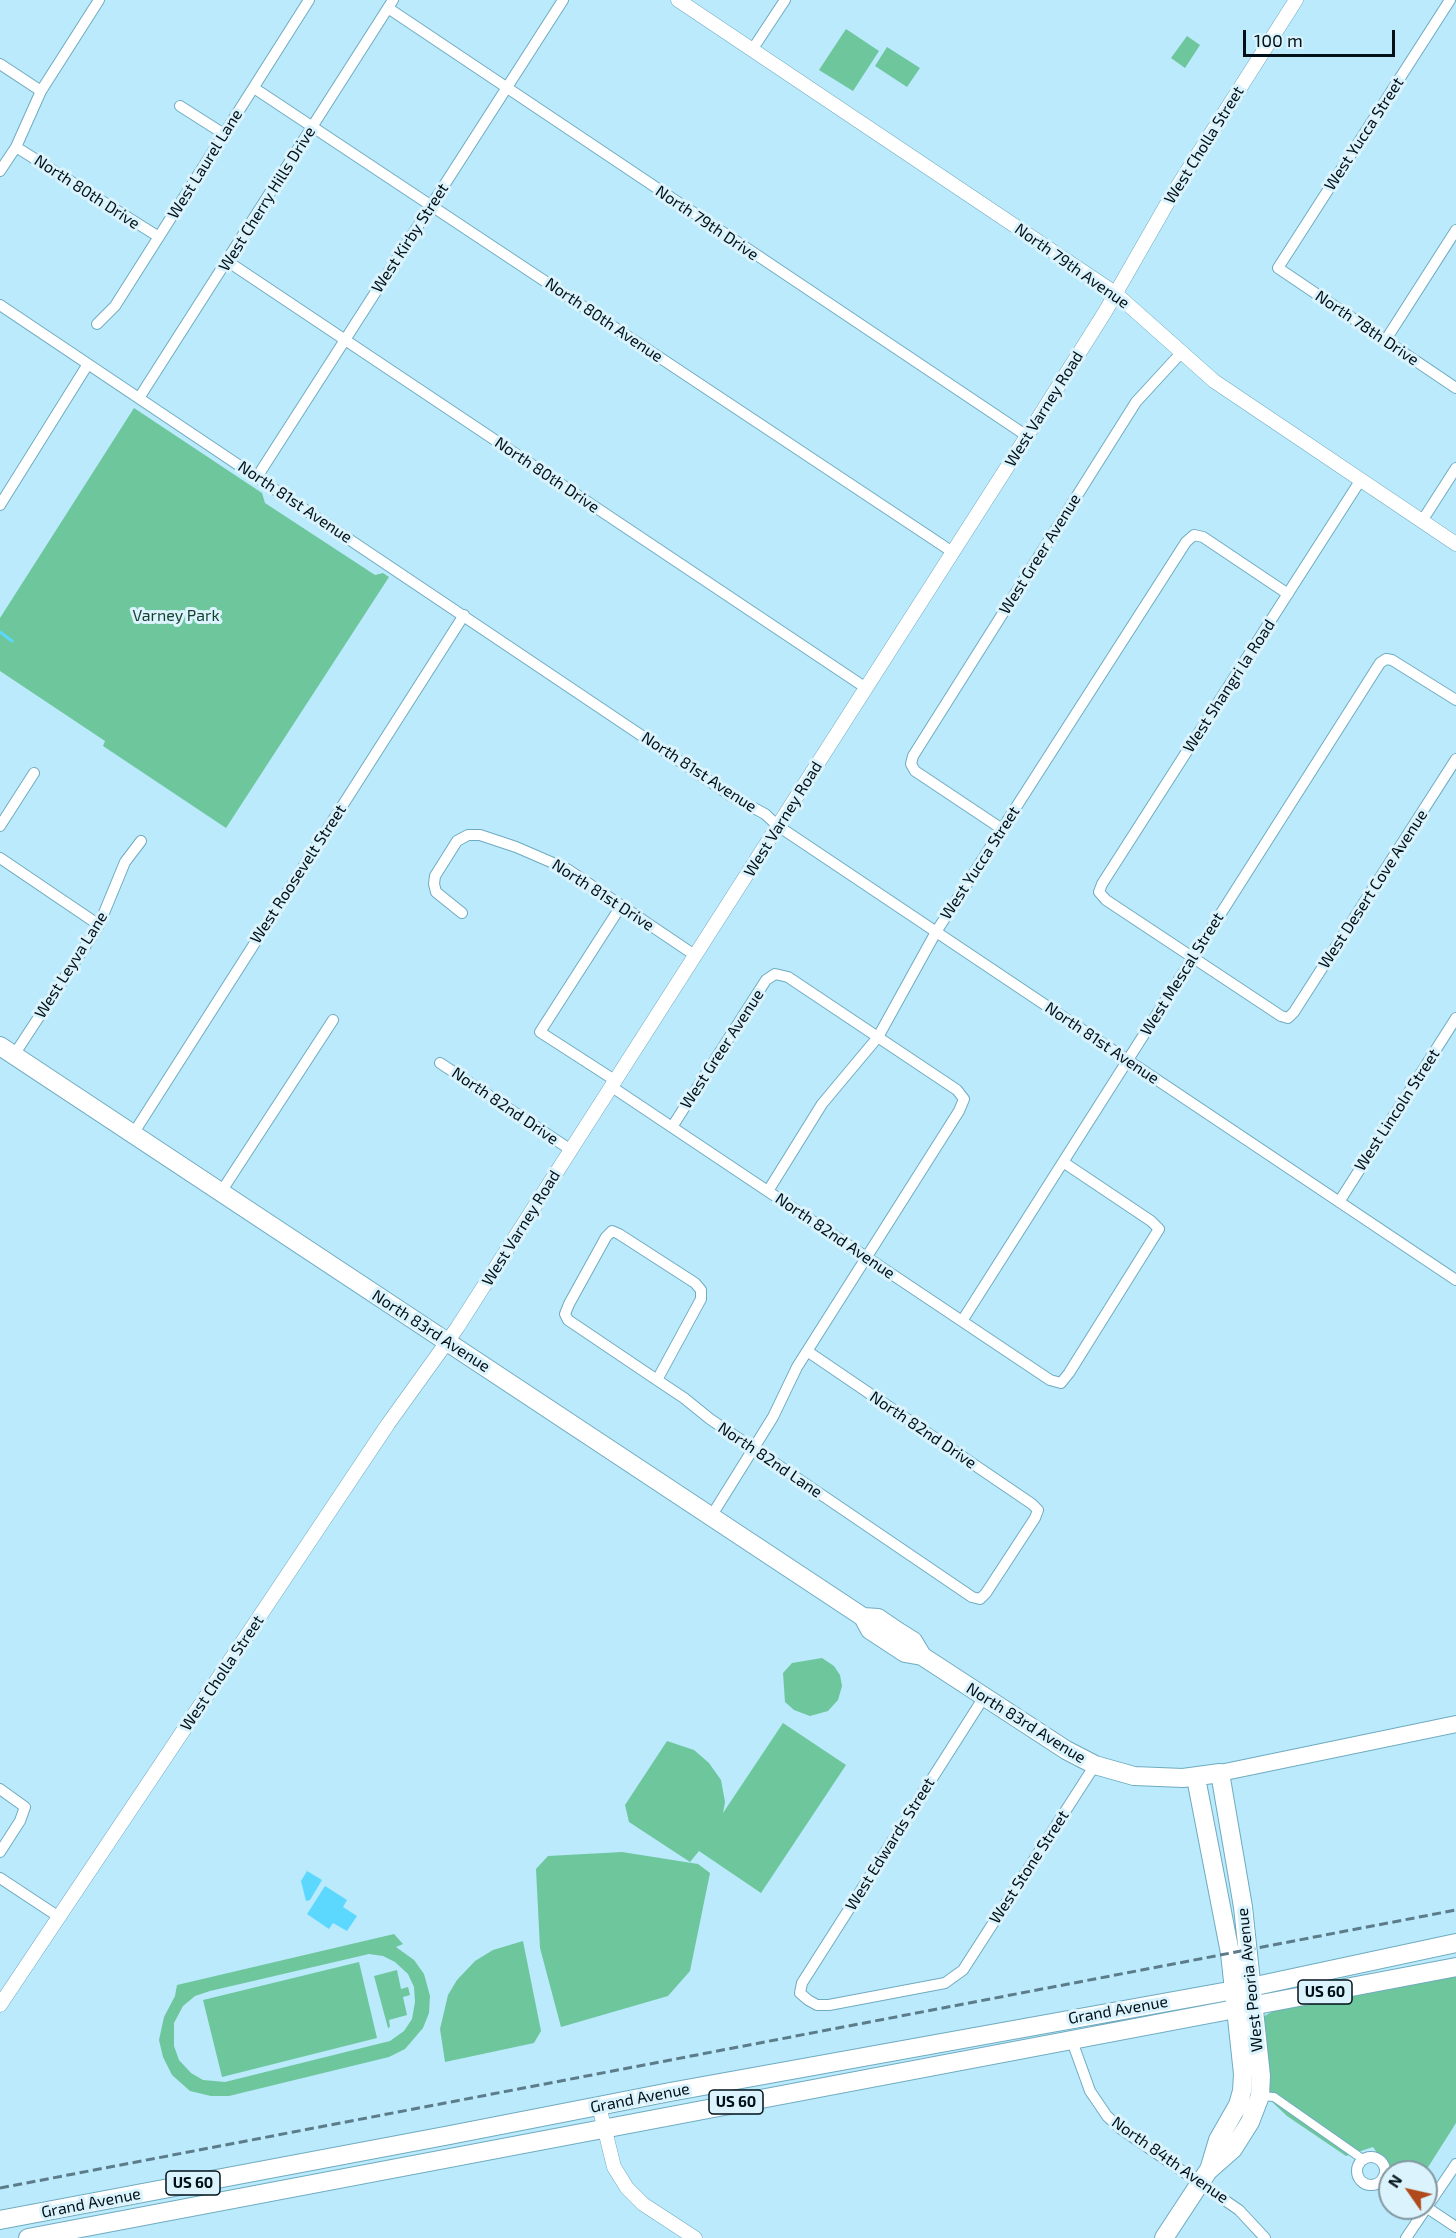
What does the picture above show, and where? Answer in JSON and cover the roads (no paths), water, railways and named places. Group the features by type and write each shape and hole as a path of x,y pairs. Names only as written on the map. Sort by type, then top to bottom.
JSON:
{"main road":[{"name":"North 83rd Avenue","path":"7,1051 712,1515 863,1617 870,1630 905,1653 922,1656 1066,1750 1095,1765 1134,1776 1208,1775"},
{"path":"1208,1775 1456,1724"},
{"name":"West Peoria Avenue","path":"1208,1775 1230,1953 1242,1988"},
{"name":"West Peoria Avenue","path":"1164,2238 1204,2177 1218,2140 1229,2123 1242,2091 1243,1907 1208,1775"},
{"name":"Grand Avenue","path":"0,2220 931,2043 1242,1988 1456,1943"},
{"name":"Grand Avenue","path":"28,2238 1456,1967"},
{"name":"West Peoria Avenue","path":"1204,2177 1233,2149 1250,2122 1260,2096 1261,2076 1244,2007"},
{"path":"931,2043 936,2066"},
{"path":"385,2147 387,2170"}],"street":[{"path":"0,171 16,147 41,91 99,0"},
{"name":"West Laurel Lane","path":"97,324 115,306 309,0"},
{"name":"West Kirby Street","path":"257,477 563,0"},
{"name":"North 79th Avenue","path":"678,0 1114,293 1181,353 1227,390 1456,544"},
{"path":"752,50 785,0"},
{"name":"West Cholla Street","path":"1114,293 1172,195 1296,0"},
{"name":"West Yucca Street","path":"1278,268 1450,0"},
{"name":"North 79th Drive","path":"390,4 507,88 1027,436"},
{"name":"West Cherry Hills Drive","path":"139,398 390,4"},
{"path":"0,64 41,91"},
{"name":"North 80th Avenue","path":"254,88 954,553"},
{"path":"180,106 224,134"},
{"name":"North 80th Drive","path":"16,147 159,237"},
{"path":"1385,341 1456,230"},
{"name":"North 80th Drive","path":"227,261 866,688"},
{"name":"North 78th Drive","path":"1278,268 1456,388"},
{"name":"West Varney Road","path":"448,1343 954,553 1114,293"},
{"name":"North 81st Avenue","path":"0,305 730,795 765,814 778,826 1456,1280"},
{"name":"West Greer Avenue","path":"1002,829 915,771 911,764 919,746 1132,409 1146,389 1181,353"},
{"path":"0,505 88,364"},
{"path":"1422,521 1456,468"},
{"name":"West Shangri la Road","path":"1193,957 1106,900 1100,892 1102,884 1360,481"},
{"name":"West Yucca Street","path":"768,1191 822,1104 878,1037 936,932 1179,552 1194,535 1203,537 1288,594"},
{"name":"West Roosevelt Street","path":"133,1134 464,615"},
{"name":"West Mescal Street","path":"962,1321 1380,663 1386,659 1392,660 1456,700"},
{"name":"West Desert Cove Avenue","path":"1193,957 1288,1018 1456,759"},
{"path":"0,825 34,773"},
{"name":"North 81st Drive","path":"462,913 443,900 436,892 435,876 457,842 468,835 493,838 553,862 696,956"},
{"name":"West Leyva Lane","path":"7,1051 99,925 125,862 141,841"},
{"path":"0,858 99,925"},
{"name":"North 82nd Avenue","path":"621,906 540,1032 672,1127 1050,1380 1061,1383 1159,1229 1151,1221 1063,1162"},
{"name":"West Greer Avenue","path":"672,1127 766,980 775,974 788,977 878,1037"},
{"name":"West Lincoln Street","path":"1339,1202 1456,1018"},
{"path":"221,1192 333,1020"},
{"path":"712,1515 754,1449 807,1351 959,1112 964,1099 957,1090 878,1037"},
{"name":"North 82nd Drive","path":"440,1063 571,1150"},
{"name":"North 82nd Lane","path":"657,1380 701,1299 701,1290 695,1283 612,1231 606,1237 565,1314 568,1320 972,1597 980,1599"},
{"name":"West Cholla Street","path":"0,2006 382,1433 448,1343"},
{"name":"North 82nd Drive","path":"807,1351 1038,1510 1035,1518 980,1599"},
{"name":"West Edwards Street","path":"963,1970 945,1983 829,2005 817,2005 800,1993 802,1983 984,1696"},
{"name":"West Stone Street","path":"963,1970 1095,1765"},
{"path":"0,1789 25,1808 21,1821 0,1852"},
{"path":"0,1878 58,1917"},
{"name":"North 84th Avenue","path":"1072,2041 1090,2091 1107,2116 1121,2129 1204,2177 1265,2238"},
{"path":"1260,2096 1274,2097 1364,2160"},
{"path":"599,2106 614,2167 627,2188 643,2204 695,2238"},
{"path":"1378,2183 1372,2185 1361,2180 1358,2167 1364,2160 1372,2157 1379,2160"},
{"path":"1438,2190 1456,2164"},
{"path":"1438,2215 1456,2227"},
{"path":"1406,2238 1418,2220"}],"water":[{"path":"307,1871 322,1880 310,1900 306,1901 301,1881"},
{"path":"325,1886 347,1900 343,1907 357,1916 347,1931 333,1923 329,1929 307,1914"}],"waterway":[{"path":"0,632 12,641"}],"railway":[{"path":"0,2188 1456,1910"}],"park label":[{"name":"Varney Park","path":"176,616"}]}
